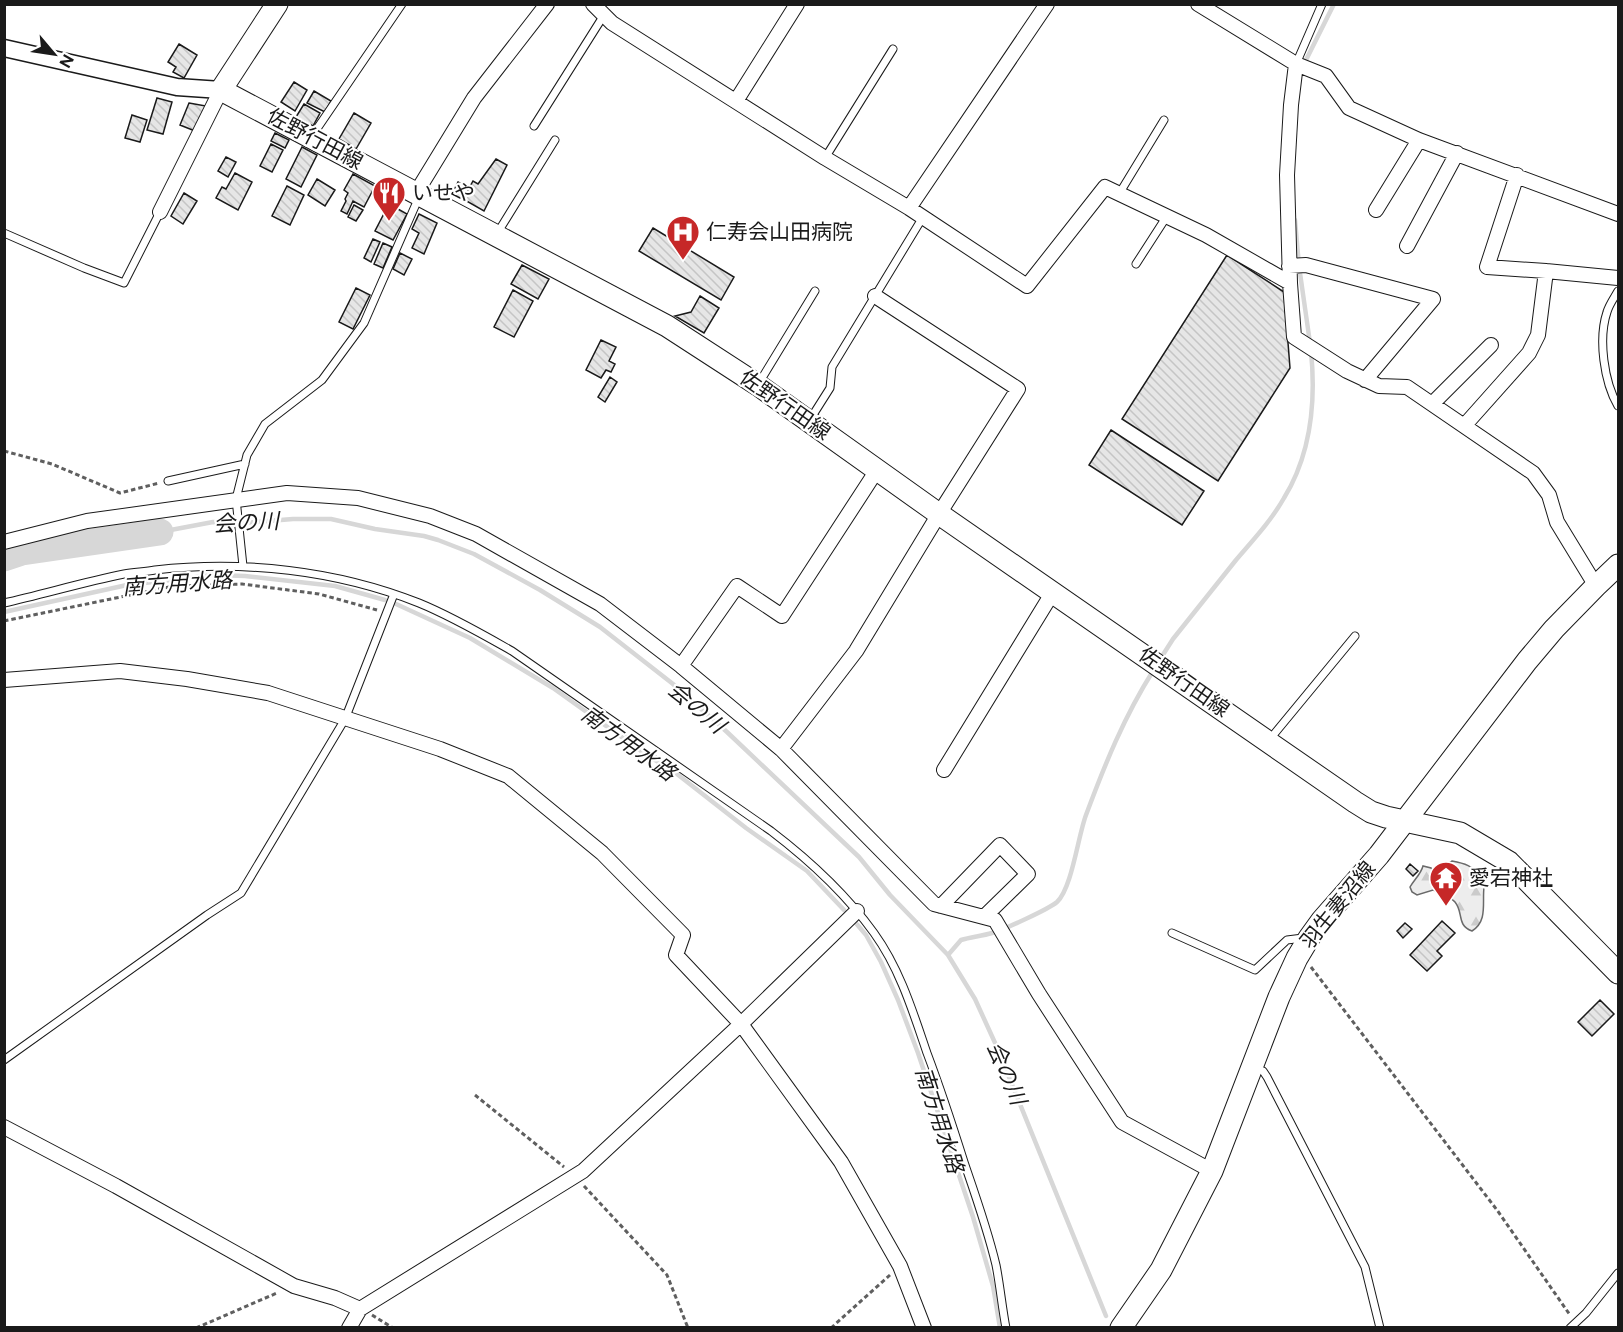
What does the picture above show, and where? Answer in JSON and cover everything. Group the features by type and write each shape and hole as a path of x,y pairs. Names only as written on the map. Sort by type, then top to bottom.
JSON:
{"main road":[{"path":"221,90 278,4"},
{"name":"佐野行田線","path":"221,90 666,326 758,385 939,514 1355,802 1371,812 1386,817 1460,833 1509,862 1618,973"},
{"name":"羽生妻沼線","path":"1121,1328 1161,1270 1212,1171 1279,997 1309,938 1379,855 1554,628 1618,566"}],"street":[{"path":"418,194 474,98 547,4"},
{"path":"593,4 612,23 825,158 909,208 1027,286 1105,187 1206,236 1290,283"},
{"path":"736,101 797,4"},
{"path":"909,208 1047,4"},
{"path":"1198,4 1297,64 1326,76 1349,108 1419,140 1618,214"},
{"path":"4,48 177,87 221,90 160,212"},
{"path":"1297,64 1291,105 1287,175 1289,267 1294,337 1365,380 1379,386 1407,387 1533,473 1549,495 1557,522 1596,585"},
{"path":"1376,210 1419,140"},
{"path":"1407,246 1457,153"},
{"path":"1517,176 1487,267 1618,278"},
{"path":"1289,267 1306,265 1433,299 1365,380"},
{"path":"1464,426 1529,353 1538,335 1546,271"},
{"path":"781,749 856,651 1018,389 875,296"},
{"path":"1432,404 1491,345"},
{"path":"681,666 737,586 782,616 877,470"},
{"path":"4,542 87,521 287,493 358,498 430,516 476,534 600,604 681,666 781,749 934,904 995,920 1039,994 1122,1122 1212,1171"},
{"path":"944,770 1053,592"},
{"path":"4,680 120,671 187,679 268,693 440,749 508,776 602,853 682,935 676,955 741,1024 840,1162 900,1266 924,1328"},
{"path":"940,906 1000,845 1028,874 984,917"},
{"path":"349,1328 360,1309 583,1171 741,1024 857,911"},
{"path":"4,1127 116,1186 294,1286 335,1298 360,1309"}],"lane":[{"path":"311,137 402,4"},
{"path":"1297,64 1322,4"},
{"path":"534,126 604,15"},
{"path":"825,158 893,49"},
{"path":"1119,194 1164,120"},
{"path":"496,236 555,140"},
{"path":"243,566 236,499 247,455 265,424 322,380 364,323 418,194"},
{"path":"4,232 84,268 124,283 160,212"},
{"path":"1136,264 1167,216"},
{"path":"808,421 830,388 832,368 923,217"},
{"path":"758,385 815,291"},
{"path":"1618,291 1607,311 1603,343 1608,380 1618,406"},
{"path":"168,481 245,464"},
{"path":"4,603 125,574 183,567 243,566 295,571 342,579 394,594 468,626 512,651 771,831 826,878 857,911 890,958 905,990 977,1200 995,1264 1005,1328"},
{"path":"4,1060 241,893 345,719 394,594"},
{"path":"1268,741 1355,636"},
{"path":"1172,933 1255,970 1287,940 1309,938"},
{"path":"1251,1067 1263,1071 1267,1077 1365,1267 1380,1328"},
{"path":"1573,1325 1618,1273"}],"path":[{"path":"4,451 52,464 120,493 168,481"},
{"path":"4,621 185,585 242,584 319,594 387,613"},
{"path":"1297,958 1312,967 1497,1210 1573,1325"},
{"path":"475,1095 575,1176 667,1275 688,1328"},
{"path":"831,1328 900,1266"},
{"path":"196,1328 294,1286"},
{"path":"360,1309 393,1328"}],"green space":[{"path":"1452,861 1472,868 1484,887 1482,917 1472,931 1462,922 1458,906 1453,900 1433,890 1417,895 1410,887 1423,866 1431,868 1436,874 1443,873 1443,867"}],"building":[{"path":"179,44 197,55 184,78 173,72 176,67 168,62"},
{"path":"294,82 307,90 295,111 281,102"},
{"path":"314,91 331,101 325,112 307,103"},
{"path":"157,98 172,102 163,134 147,130"},
{"path":"189,103 206,106 195,131 180,125"},
{"path":"304,104 320,113 313,126 296,117"},
{"path":"354,113 371,123 356,149 339,139"},
{"path":"132,115 147,120 140,142 125,138"},
{"path":"275,133 289,140 285,148 271,141"},
{"path":"271,144 283,150 272,172 260,166"},
{"path":"302,147 317,155 301,187 286,179"},
{"path":"226,157 236,162 228,177 218,171"},
{"path":"496,159 507,165 484,211 463,199 473,181 478,184"},
{"path":"235,173 252,182 238,210 216,198 222,187 226,189"},
{"path":"353,174 375,186 364,207 353,201 347,214 341,211 348,193 344,190"},
{"path":"317,179 335,190 325,206 308,195"},
{"path":"458,182 466,187 460,198 452,194"},
{"path":"287,186 304,195 290,225 272,216"},
{"path":"184,193 197,201 183,224 171,216"},
{"path":"389,204 407,214 393,240 375,231"},
{"path":"354,205 363,210 356,221 348,217"},
{"path":"419,214 437,223 424,254 412,248 419,233 412,229"},
{"path":"653,228 734,277 721,300 639,251"},
{"path":"373,239 380,242 371,262 364,258"},
{"path":"383,243 392,247 383,268 374,264"},
{"path":"400,253 412,259 404,275 393,269"},
{"path":"1227,255 1284,292 1290,368 1218,481 1122,419"},
{"path":"522,265 549,279 538,299 511,284"},
{"path":"356,288 370,295 353,329 339,322"},
{"path":"513,290 533,301 514,337 494,327"},
{"path":"700,296 719,308 704,333 675,316 691,312"},
{"path":"601,340 616,347 609,361 615,364 611,372 606,370 601,378 586,370"},
{"path":"610,377 617,382 605,402 598,397"},
{"path":"1111,430 1204,491 1182,525 1089,465"},
{"path":"1410,864 1418,871 1413,876 1406,869"},
{"path":"1442,921 1455,933 1437,951 1442,956 1427,971 1410,955"},
{"path":"1405,923 1412,929 1403,938 1397,931"},
{"path":"1600,1000 1614,1014 1592,1036 1578,1022"}],"waterway":[{"path":"1304,64 1334,4"},
{"path":"1295,220 1310,343"},
{"path":"1159,661 1173,639 1268,522 1293,481 1310,427 1313,389 1311,351"},
{"name":"会の川","path":"160,532 213,522 331,519 438,540 474,554 540,590 600,627 673,684 859,857 890,895 948,955 975,999 996,1045 1106,1316"},
{"name":"会の川","path":"4,558 22,552 160,532"},
{"name":"南方用水路","path":"4,612 127,585 214,575 245,576 335,586 385,600"},
{"name":"南方用水路","path":"396,604 470,638 553,688 677,774 746,828 807,871 844,910"},
{"path":"948,955 961,940 992,933 1015,924 1057,902 1071,874 1083,824 1100,777 1124,723 1153,671"},
{"name":"南方用水路","path":"855,922 866,935 881,962 918,1053 973,1217 993,1286 1000,1328"}],"place":[{"name":"いせや","path":"389,222"},
{"name":"仁寿会山田病院","path":"683,261"},
{"name":"愛宕神社","path":"1446,907"}]}
